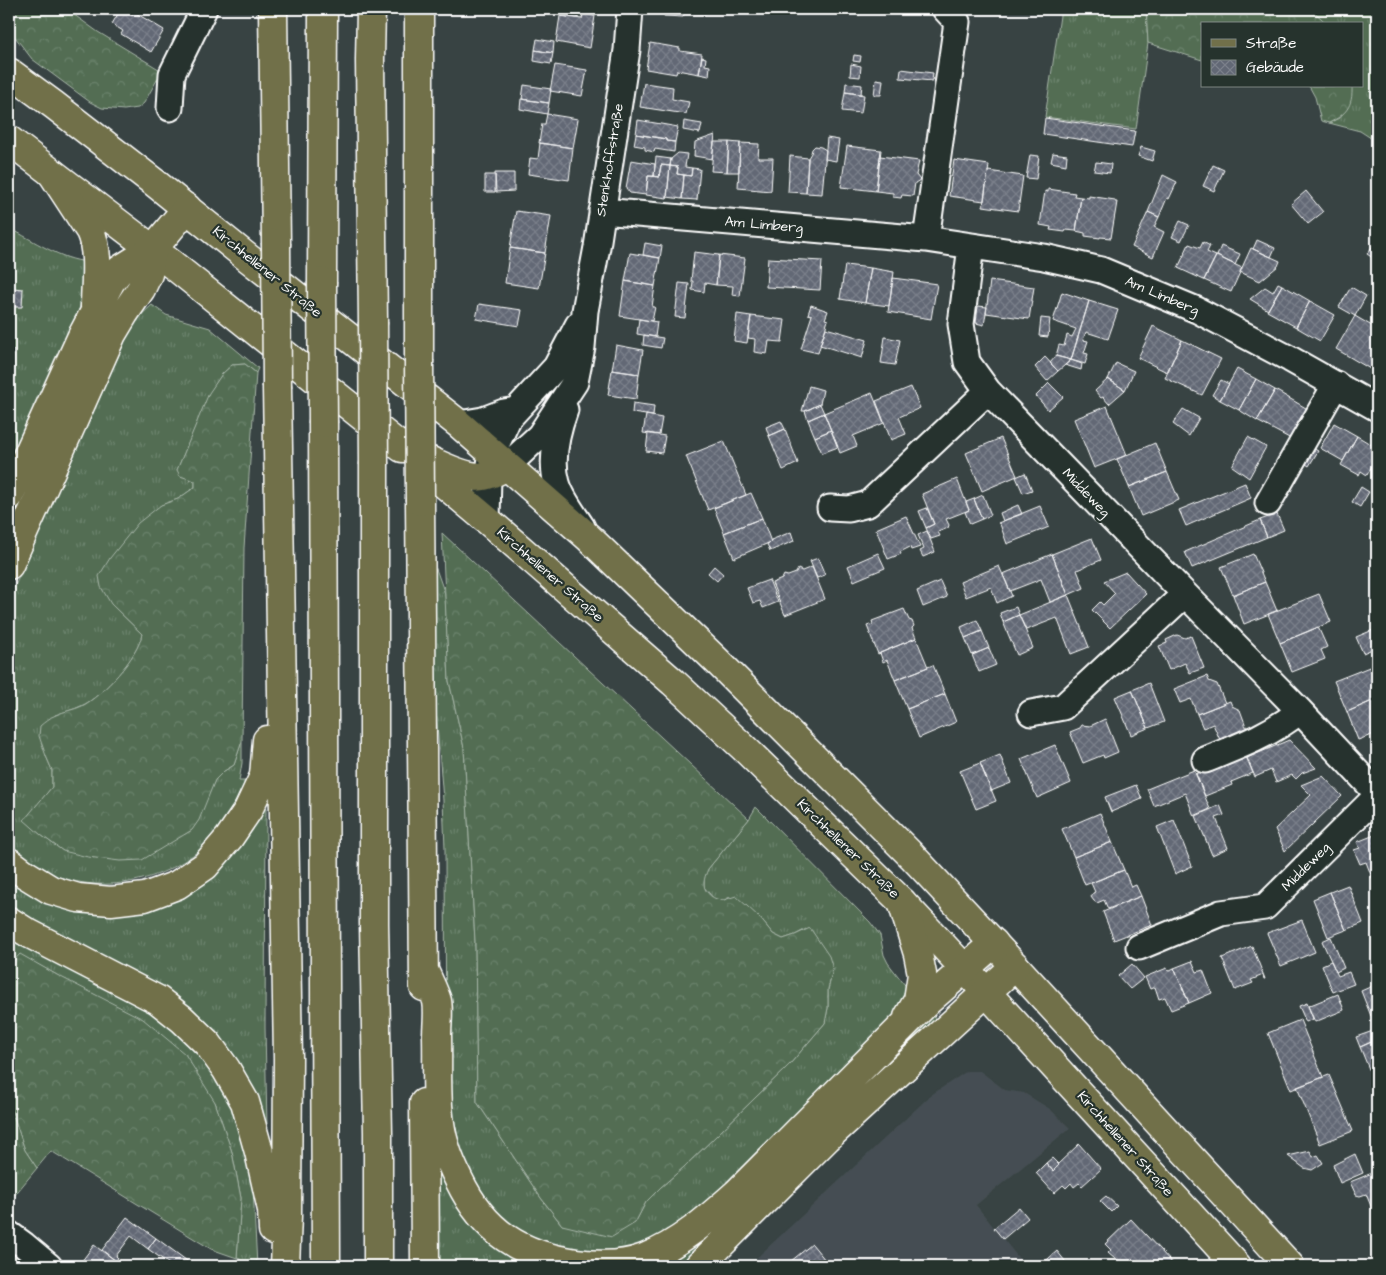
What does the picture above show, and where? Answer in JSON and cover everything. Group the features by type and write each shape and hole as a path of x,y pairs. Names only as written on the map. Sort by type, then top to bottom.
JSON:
{"main road":[{"path":"273,9 288,1058 285,1266"},
{"path":"323,9 322,282 326,1266"},
{"path":"371,9 374,465 374,923 378,1133 378,1266"},
{"path":"419,9 419,360 425,1266"},
{"name":"Kirchhellener Straße","path":"9,72 187,208 459,424 495,465 588,537 717,661 908,852 1290,1266"},
{"path":"9,140 153,249 402,448"},
{"path":"52,174 94,240 96,251 94,312"},
{"path":"9,496 82,336 112,281 121,269 153,249 187,208"},
{"path":"9,565 112,334 141,289 148,274 153,249"},
{"name":"Kirchhellener Straße","path":"495,465 477,477 426,463 487,520 659,670 744,748 902,902 1238,1266"},
{"path":"9,862 51,890 78,898 111,901 145,896 177,885 205,866 229,838 248,810 264,776 280,589"},
{"path":"902,902 922,974 918,1000 903,1027"},
{"path":"9,921 28,933 158,1000 182,1019 208,1044 226,1069 245,1102 272,1210 275,1266"},
{"path":"424,970 437,1002 438,1102 442,1130 446,1148 465,1192 480,1214 496,1231 514,1244 548,1257 594,1265 618,1264 644,1258 672,1244 708,1219 737,1193 929,1000 994,943"},
{"path":"699,1266 826,1138 985,991 1015,966"}],"street":[{"path":"170,108 172,74 204,9"},
{"name":"Stenkhoffstraße","path":"495,465 540,435 575,382 627,50 630,9"},
{"path":"926,239 957,22 945,9"},
{"name":"Am Limberg","path":"602,211 926,239 1044,257 1101,270 1197,310 1377,408"},
{"name":"Middeweg","path":"971,246 961,324 967,362 988,391 1300,711 1377,794 1265,907 1221,913 1139,946"},
{"name":"Stenkhoffstraße","path":"487,520 495,465 508,419 556,367 585,311"},
{"name":"Kirchhellener Straße","path":"575,382 563,414 556,442 554,470 557,484 588,537"},
{"path":"1268,503 1336,384"},
{"path":"830,508 849,509 868,504 988,391"},
{"path":"459,424 483,420 504,412 516,410"},
{"path":"1032,713 1063,707 1185,594"},
{"path":"1205,760 1256,740 1284,725 1300,711"},
{"path":"9,1234 24,1244 48,1266"}],"shaded area":[{"path":"967,1071 980,1071 1005,1090 1024,1093 1050,1109 1070,1128 976,1205 1025,1266 748,1266 931,1095"}],"green space":[{"path":"9,9 66,9 98,32 162,71 144,103 138,108 124,110 102,108 90,102 32,59 9,30"},
{"path":"807,9 860,9 860,15"},
{"path":"1061,9 1146,9 1148,43 1136,129 1045,117"},
{"path":"1146,9 1311,9 1324,22 1201,22 1201,60 1148,43"},
{"path":"1311,9 1377,9 1377,142 1360,131 1329,123 1341,117 1351,88 1364,88 1364,22 1324,22"},
{"path":"1310,88 1352,88 1350,105 1344,113 1329,123 1321,121 1315,97"},
{"path":"9,228 47,249 67,257 88,262 83,294 74,326 9,475"},
{"path":"152,305 166,315 210,328 258,368 256,373 245,364 232,365 222,374 209,394 177,470 195,481 195,487 178,499 161,505 111,604 142,634 139,643 127,664 99,694 75,709 55,715 46,756 52,770 52,787 25,820 41,835 63,851 185,834 192,830 215,780 234,765 242,741 242,763 239,781 245,781 233,807 218,831 202,848 183,862 140,880 117,884 94,884 71,880 49,873 28,860 9,844 9,599 127,337 138,318"},
{"path":"245,364 256,373 244,548 242,741 234,765 215,780 199,820 192,830 142,860 120,861 88,857 63,851 24,820 52,787 52,770 39,736 40,726 62,712 79,707 90,701 109,685 134,653 142,634 111,604 101,587 99,576 110,558 138,523 161,505 178,499 195,487 195,481 180,476 177,470 209,393 222,374 232,365"},
{"path":"442,533 749,819 708,869 704,887 708,893 714,898 721,900 736,896 759,917 773,934 783,939 810,928 829,956 833,969 828,989 828,1008 825,1023 790,1064 646,1202 635,1223 612,1237 562,1225 541,1198 477,1102 475,941 464,748 449,681"},
{"path":"435,566 445,594 449,681 464,748 475,941 477,1102 541,1198 562,1225 635,1223 646,1202 790,1064 825,1023 828,1008 828,990 833,969 806,929 783,939 773,934 759,917 730,897 724,900 714,899 704,887 704,877 708,869 749,819 756,807 870,922 880,935 884,955 888,963 908,989 891,1022 715,1200 642,1249 588,1256 536,1244 495,1216 458,1153 446,1085 445,849 435,699 433,568"},
{"path":"261,805 266,806 265,1027 267,1128 264,1130 231,1062 9,908 9,875 152,901"},
{"path":"9,933 156,1011 200,1055 218,1079 233,1108 252,1170 257,1266 242,1266 240,1259 237,1258 241,1198 232,1152 215,1102 57,975 20,955 9,966"},
{"path":"20,954 143,1019 185,1054 215,1102 232,1152 241,1198 237,1258 211,1249 51,1151 37,1168 25,1150 9,1102 9,966"},
{"path":"930,1012 939,1022 835,1111 687,1266 649,1266"},
{"path":"9,1102 25,1150 37,1168 9,1202"},
{"path":"436,1159 539,1266 439,1266"},
{"path":"9,1249 16,1255 22,1266 9,1266"}],"building":[{"path":"121,9 132,15 134,12 164,30 151,52 121,34 123,31 112,24"},
{"path":"562,9 579,9 578,18 561,16"},
{"path":"656,9 705,9 705,14 684,12 683,17 664,16 664,12 655,11"},
{"path":"583,14 595,16 590,48 556,42 560,16 582,19"},
{"path":"537,39 554,42 553,53 535,50"},
{"path":"650,43 680,48 680,51 702,54 699,74 677,70 676,74 646,69"},
{"path":"535,50 553,53 551,64 534,61"},
{"path":"854,55 861,56 860,62 853,61"},
{"path":"702,57 706,58 705,65 710,66 709,76 699,74"},
{"path":"851,64 861,66 860,77 850,76"},
{"path":"555,65 587,70 582,96 550,91"},
{"path":"901,69 933,73 932,81 900,78"},
{"path":"876,79 883,80 881,95 874,95"},
{"path":"644,83 673,87 672,99 689,102 686,114 640,107"},
{"path":"846,83 862,85 861,94 845,92"},
{"path":"524,85 551,89 549,103 522,99"},
{"path":"845,92 864,95 861,113 842,111"},
{"path":"521,99 549,103 547,114 520,109"},
{"path":"547,114 578,119 573,148 539,143 542,124 545,124"},
{"path":"1045,118 1135,131 1132,147 1043,134"},
{"path":"638,120 678,127 675,142 636,134"},
{"path":"684,121 702,124 700,133 683,130"},
{"path":"636,134 675,142 674,152 655,149 654,152 645,150 645,147 634,145"},
{"path":"715,135 712,159 694,156 695,142"},
{"path":"827,138 839,140 836,161 825,159"},
{"path":"714,142 729,142 727,172 711,171"},
{"path":"729,142 740,143 739,172 727,172"},
{"path":"540,143 573,148 569,180 528,174 530,158 538,159"},
{"path":"740,143 759,144 758,158 773,158 771,191 738,188"},
{"path":"815,146 826,150 822,194 806,193 808,158"},
{"path":"847,146 881,150 876,191 841,187"},
{"path":"1141,147 1155,151 1152,161 1138,156"},
{"path":"678,153 687,154 685,167 692,168 691,176 677,174 678,167 670,166 671,159"},
{"path":"1053,153 1067,155 1066,165 1051,162"},
{"path":"1030,155 1039,156 1036,179 1026,178"},
{"path":"790,156 808,158 806,193 788,192"},
{"path":"880,156 919,161 916,175 920,180 915,183 913,196 902,195 901,198 893,197 893,193 876,191"},
{"path":"656,157 671,159 670,166 661,165 659,177 654,176"},
{"path":"631,160 655,164 654,176 648,176 646,195 630,193 626,188"},
{"path":"954,160 989,165 984,201 949,196"},
{"path":"1096,162 1111,164 1110,173 1094,171"},
{"path":"661,165 670,166 667,198 646,195 648,176 659,177"},
{"path":"1213,165 1224,170 1214,191 1203,186"},
{"path":"670,166 678,167 677,174 684,175 682,199 667,197"},
{"path":"692,168 700,169 697,200 682,199 684,175 691,176"},
{"path":"988,171 1023,176 1018,211 983,206"},
{"path":"495,173 514,173 514,191 496,192"},
{"path":"485,175 495,175 495,192 485,192"},
{"path":"1163,175 1177,182 1169,199 1167,198 1159,217 1148,212"},
{"path":"1048,189 1075,193 1074,196 1081,197 1076,231 1050,230 1051,227 1040,225 1045,191 1048,192"},
{"path":"1306,191 1323,212 1308,224 1291,204"},
{"path":"1089,196 1115,200 1117,202 1111,238 1085,236 1085,233 1076,231 1081,197 1089,198"},
{"path":"516,211 551,216 545,253 510,248"},
{"path":"1148,212 1159,217 1154,227 1164,232 1153,257 1132,247"},
{"path":"1180,221 1189,225 1181,241 1172,237"},
{"path":"9,236 12,236 12,245 9,245"},
{"path":"1257,240 1275,248 1271,257 1253,249"},
{"path":"1203,242 1210,246 1207,252 1216,256 1204,280 1178,268 1189,244 1200,248"},
{"path":"645,243 662,246 660,258 643,255"},
{"path":"1374,244 1377,245 1376,260 1367,254"},
{"path":"1221,246 1240,254 1235,265 1217,256"},
{"path":"510,248 545,253 539,288 505,283"},
{"path":"1251,248 1280,261 1278,266 1260,281 1240,272"},
{"path":"694,252 719,255 716,285 705,283 704,292 692,290"},
{"path":"630,253 660,258 655,286 625,281"},
{"path":"719,255 745,258 740,296 732,295 733,286 716,285"},
{"path":"1217,256 1242,268 1231,292 1204,280"},
{"path":"768,258 822,261 820,290 766,287"},
{"path":"845,265 871,268 865,303 840,299"},
{"path":"871,268 894,272 889,306 865,303"},
{"path":"893,278 937,284 931,319 888,312"},
{"path":"625,281 655,286 652,307 655,307 652,321 620,316"},
{"path":"990,281 1034,287 1029,319 986,313"},
{"path":"679,283 689,284 685,318 675,317"},
{"path":"1278,283 1282,285 1268,310 1250,299 1265,287 1273,292"},
{"path":"1282,285 1310,301 1296,327 1267,311"},
{"path":"1351,287 1366,296 1355,316 1339,307"},
{"path":"13,288 23,289 22,307 12,307 11,350 14,350 13,365 9,364 9,294 13,294"},
{"path":"1062,292 1089,301 1071,360 1056,356 1059,345 1064,346 1067,335 1072,337 1076,329 1053,321"},
{"path":"1089,301 1118,310 1108,339 1086,332 1083,340 1088,341 1084,353 1088,354 1085,364 1071,360"},
{"path":"1310,301 1335,315 1320,341 1296,327"},
{"path":"479,304 522,310 519,326 476,319"},
{"path":"811,305 828,311 825,319 828,320 818,353 801,349 812,315 808,314"},
{"path":"978,306 987,307 984,325 976,323"},
{"path":"737,314 751,316 747,343 734,341"},
{"path":"751,316 785,320 782,342 769,341 767,354 754,352 755,339 748,338"},
{"path":"1355,316 1377,329 1377,373 1336,349"},
{"path":"1041,318 1050,319 1048,337 1039,336"},
{"path":"639,319 657,322 655,337 637,334"},
{"path":"1153,326 1182,340 1167,372 1138,358"},
{"path":"826,328 867,340 862,358 820,345"},
{"path":"644,335 663,338 661,348 643,345"},
{"path":"885,337 900,340 895,365 881,363"},
{"path":"1182,340 1221,359 1202,395 1165,378"},
{"path":"616,345 643,350 639,374 612,370"},
{"path":"1056,356 1071,360 1058,371 1050,363"},
{"path":"1045,357 1058,371 1047,381 1035,367"},
{"path":"1071,360 1082,364 1081,370 1065,365"},
{"path":"1116,363 1134,371 1125,390 1108,379"},
{"path":"1237,369 1256,379 1239,410 1220,400"},
{"path":"612,370 639,374 636,399 608,395"},
{"path":"1108,379 1125,390 1109,404 1095,391"},
{"path":"1256,379 1275,390 1257,421 1239,410"},
{"path":"1221,380 1229,384 1220,400 1212,395"},
{"path":"1049,383 1063,397 1048,410 1036,396"},
{"path":"809,386 823,390 820,404 802,411"},
{"path":"911,387 920,408 899,417 906,434 891,440 876,401"},
{"path":"1275,390 1311,411 1295,441 1257,421"},
{"path":"872,393 884,423 853,436 857,446 840,453 824,413"},
{"path":"633,403 654,406 653,416 632,413"},
{"path":"820,404 824,413 808,420 805,411"},
{"path":"1107,406 1127,455 1094,468 1074,419"},
{"path":"1183,409 1199,418 1189,436 1173,424"},
{"path":"824,413 831,430 815,437 808,420"},
{"path":"646,415 662,418 659,435 643,433"},
{"path":"781,421 785,429 769,436 766,427"},
{"path":"1334,423 1357,436 1343,461 1320,448"},
{"path":"785,429 798,463 783,470 769,436"},
{"path":"831,430 838,447 822,453 815,437"},
{"path":"648,433 665,436 662,453 646,451"},
{"path":"1357,436 1377,448 1377,457 1367,475 1361,471 1359,475 1341,465"},
{"path":"1248,437 1266,447 1249,478 1232,466"},
{"path":"1001,438 1017,476 982,491 966,453"},
{"path":"724,441 746,495 708,510 686,456"},
{"path":"1155,443 1167,472 1129,487 1117,459"},
{"path":"1309,446 1318,451 1309,466 1300,460"},
{"path":"1167,472 1179,500 1141,516 1129,487"},
{"path":"1025,473 1032,490 1023,493 1016,477"},
{"path":"957,479 969,510 946,519 949,525 948,528 938,532 940,536 931,539 926,528 934,524 922,494"},
{"path":"1245,483 1251,498 1186,526 1179,510"},
{"path":"1361,487 1369,492 1360,507 1352,502"},
{"path":"751,493 762,518 724,533 714,508"},
{"path":"983,495 991,515 982,519 974,499"},
{"path":"974,499 982,519 970,524 965,512 969,510 966,502"},
{"path":"1018,505 1022,514 1003,521 1000,513"},
{"path":"1040,506 1049,527 1007,544 998,523"},
{"path":"927,508 934,524 926,528 919,511"},
{"path":"1277,514 1284,530 1267,537 1260,520"},
{"path":"906,516 920,547 911,550 910,547 900,552 901,554 888,559 876,529"},
{"path":"762,518 771,542 734,558 724,533"},
{"path":"1260,520 1267,537 1192,568 1185,552"},
{"path":"927,531 935,552 923,557 920,551 924,549 918,535"},
{"path":"791,532 794,541 770,551 767,544 771,540"},
{"path":"1092,538 1101,560 1077,570 1084,588 1068,595 1052,554"},
{"path":"878,553 885,568 854,581 848,566"},
{"path":"1052,554 1068,595 1050,602 1041,579 1010,591 1003,574"},
{"path":"1253,554 1265,582 1233,595 1221,567"},
{"path":"818,558 825,575 817,578 810,561"},
{"path":"714,566 723,574 717,581 708,573"},
{"path":"999,566 1012,596 997,603 991,587 966,597 960,582"},
{"path":"812,567 825,599 785,615 772,583 782,579 784,575 788,576 796,573 798,569 802,571"},
{"path":"1126,572 1146,594 1110,628 1092,610 1100,602 1103,605 1115,593 1104,581"},
{"path":"769,580 778,602 763,608 760,601 753,603 747,588"},
{"path":"940,581 947,597 923,607 917,591"},
{"path":"1265,582 1277,611 1244,624 1233,595"},
{"path":"1319,594 1331,622 1280,643 1268,614"},
{"path":"1068,595 1089,647 1071,654 1057,618 1026,630 1019,615"},
{"path":"1016,607 1019,615 1003,622 1000,613"},
{"path":"904,609 909,620 912,621 914,626 912,628 916,638 878,654 867,626 873,624 872,621"},
{"path":"1019,615 1033,648 1017,655 1003,622"},
{"path":"977,620 982,631 965,638 961,627"},
{"path":"1318,627 1327,647 1321,650 1325,659 1292,672 1280,643"},
{"path":"1373,630 1377,639 1377,647 1363,653 1356,637"},
{"path":"982,631 989,648 972,655 965,638"},
{"path":"1177,635 1185,638 1191,636 1204,668 1190,673 1185,663 1169,670 1159,646 1167,643 1166,640"},
{"path":"916,638 928,667 895,680 887,660 883,662 880,653"},
{"path":"989,648 996,665 979,672 972,655"},
{"path":"933,665 945,694 907,709 895,680"},
{"path":"1372,666 1377,678 1377,699 1347,712 1334,681"},
{"path":"1207,676 1209,681 1217,684 1225,703 1197,714 1191,699 1180,703 1174,689"},
{"path":"1149,683 1164,722 1148,728 1132,690"},
{"path":"1132,690 1148,728 1131,735 1115,697"},
{"path":"945,694 956,722 919,738 907,709"},
{"path":"1377,699 1377,733 1358,740 1347,712"},
{"path":"1230,701 1232,706 1240,710 1247,729 1220,740 1213,724 1203,728 1197,714"},
{"path":"1105,719 1118,752 1104,758 1103,755 1083,763 1070,732 1080,728 1082,725 1090,726"},
{"path":"1289,740 1316,768 1302,773 1296,779 1292,775 1276,782 1271,770 1255,777 1247,758"},
{"path":"1055,745 1071,783 1037,798 1021,759"},
{"path":"1245,754 1253,773 1231,782 1232,785 1205,796 1196,774"},
{"path":"1000,755 1011,783 991,791 980,763"},
{"path":"980,763 996,801 976,809 960,771"},
{"path":"1194,770 1210,809 1194,816 1185,793 1154,806 1147,789"},
{"path":"1323,776 1342,796 1285,851 1275,829 1311,795 1301,785"},
{"path":"1136,785 1142,799 1111,812 1105,797"},
{"path":"1220,805 1224,815 1216,818 1228,848 1212,855 1196,816"},
{"path":"1100,813 1112,842 1074,857 1062,829"},
{"path":"1174,820 1192,866 1175,874 1157,827"},
{"path":"1377,834 1377,878 1373,880 1366,862 1360,864 1354,850 1360,848 1357,842"},
{"path":"1112,842 1124,870 1085,885 1074,857"},
{"path":"1124,870 1131,887 1136,885 1141,896 1108,909 1104,900 1097,903 1094,901 1091,897 1095,892 1091,883"},
{"path":"1348,885 1363,923 1346,930 1330,892"},
{"path":"1330,892 1346,930 1328,937 1313,899"},
{"path":"1141,896 1152,925 1114,940 1103,912"},
{"path":"1302,920 1315,952 1281,966 1267,933"},
{"path":"1331,937 1344,968 1336,972 1322,941"},
{"path":"1252,946 1265,979 1263,975 1251,980 1253,983 1235,990 1222,958"},
{"path":"1192,961 1197,972 1203,970 1212,993 1189,1003 1174,968"},
{"path":"1331,961 1338,976 1349,972 1354,984 1333,992 1322,965"},
{"path":"1132,964 1144,978 1130,989 1118,976"},
{"path":"1167,968 1168,971 1174,968 1189,1003 1171,1010 1165,997 1159,999 1155,987 1150,989 1145,977"},
{"path":"1377,984 1377,1013 1371,1016 1361,991"},
{"path":"1338,994 1344,1010 1315,1022 1308,1006"},
{"path":"1307,1003 1313,1019 1306,1022 1299,1006"},
{"path":"1300,1020 1323,1077 1291,1090 1268,1033"},
{"path":"1373,1031 1376,1040 1360,1047 1356,1037"},
{"path":"1376,1040 1377,1077 1373,1079 1360,1047"},
{"path":"1329,1075 1353,1131 1320,1144 1297,1087"},
{"path":"1079,1144 1101,1169 1082,1186 1079,1183 1074,1187 1071,1183 1066,1188 1063,1185 1054,1193 1036,1173 1046,1163 1053,1171"},
{"path":"1310,1151 1313,1157 1318,1155 1323,1163 1312,1170 1304,1168 1288,1156"},
{"path":"1355,1154 1363,1173 1340,1183 1333,1165"},
{"path":"1052,1158 1059,1165 1053,1171 1046,1163"},
{"path":"1377,1171 1377,1215 1375,1216 1366,1194 1356,1195 1350,1182"},
{"path":"1106,1196 1117,1206 1111,1212 1100,1201"},
{"path":"1019,1207 1028,1218 1003,1239 994,1228"},
{"path":"127,1217 156,1238 148,1249 131,1236 116,1256 118,1258 116,1261 102,1250"},
{"path":"1131,1219 1175,1266 1122,1266 1116,1258 1108,1253 1111,1250 1105,1244"},
{"path":"156,1238 194,1266 172,1266 148,1249"},
{"path":"812,1244 830,1266 785,1266"},
{"path":"94,1245 116,1261 123,1266 78,1266"},
{"path":"1057,1251 1065,1261 1059,1266 1040,1266"}]}
